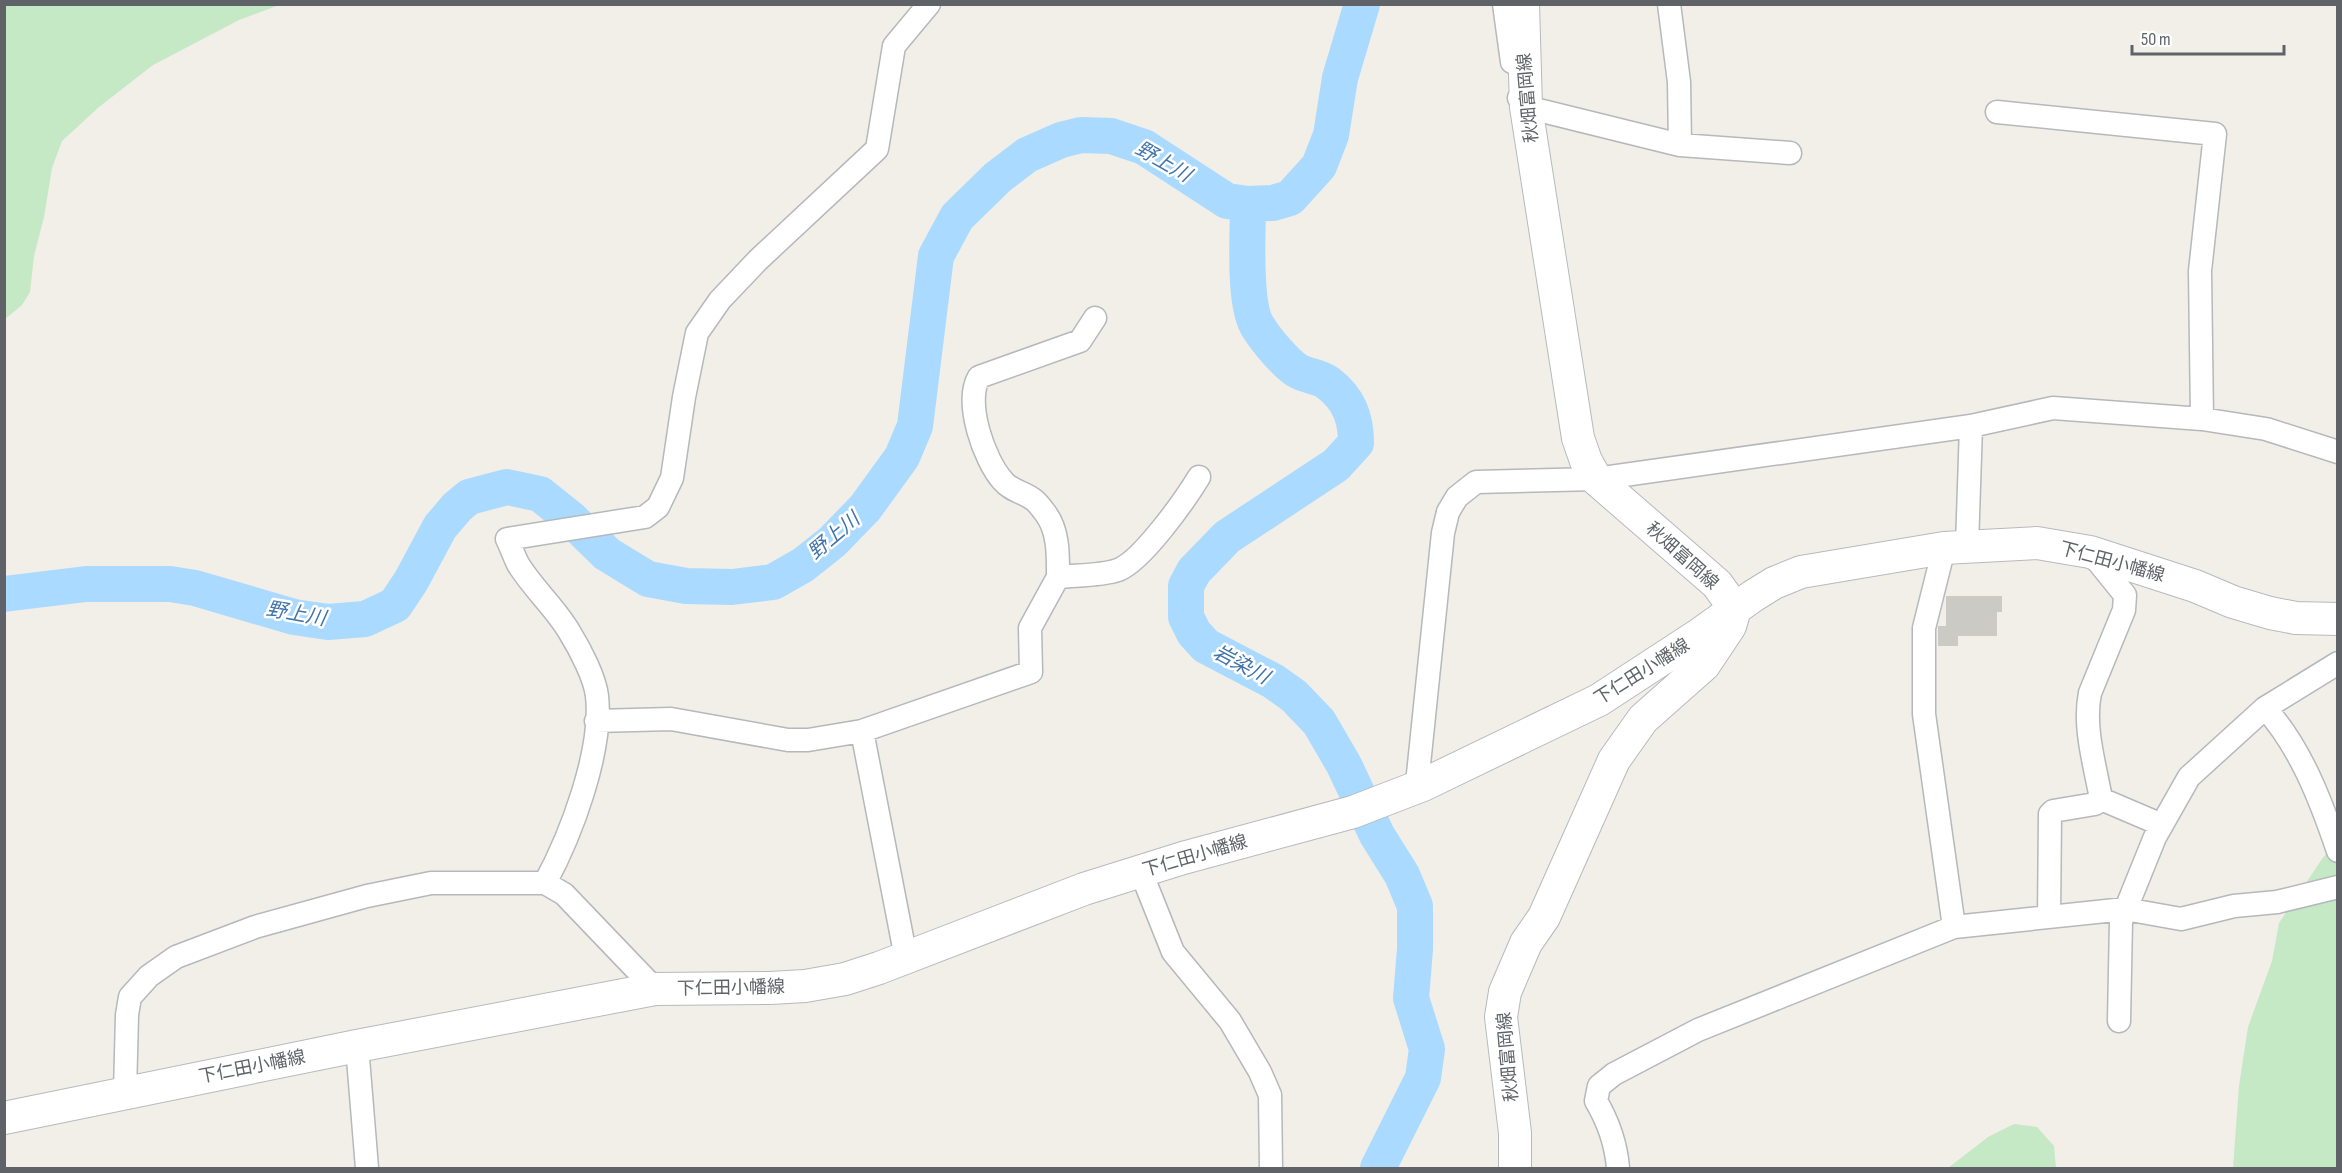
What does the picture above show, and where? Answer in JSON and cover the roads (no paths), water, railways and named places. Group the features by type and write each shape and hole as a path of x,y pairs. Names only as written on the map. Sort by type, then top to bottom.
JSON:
{"main road":[{"name":"秋畑富岡線","path":"1515,1168 1515,1133 1502,1017 1505,992 1526,943 1544,917 1614,760 1643,719 1704,665 1730,626 1735,609 1717,584 1596,479 1586,461 1578,438 1526,107 1523,4"},
{"name":"下仁田小幡線","path":"4,1118 357,1046 656,989 770,988 805,986 845,979 1084,890 1353,812 1410,790 1599,700 1774,583 1801,573 1956,547 2037,543 2090,552 2146,569 2233,602 2270,613 2296,618 2337,619"}],"street":[{"path":"545,883 561,854 582,798 595,739 597,695 584,659 570,632 519,565 507,539 645,517 658,507 672,478 684,397 697,333 720,300 758,260 877,149 894,46 929,4"},
{"path":"1504,4 1518,96 1526,107 1680,145 1791,153"},
{"path":"1669,4 1679,82 1680,145"},
{"path":"1997,112 2215,134 2200,271 2202,419"},
{"path":"596,721 671,719 788,740 808,740 862,731 1031,672 1030,628 1058,577 1058,542 1048,516 1034,499 1016,491 1004,482 982,446 974,401 974,385 979,377 1080,341 1095,318"},
{"path":"1410,790 1418,774 1443,533 1448,512 1457,497 1476,482 1596,479 1971,426 2053,408 2202,419 2266,429 2337,452"},
{"path":"1954,927 1924,714 1924,628 1956,547 1971,426"},
{"path":"1058,577 1117,570 1131,563 1175,514 1199,477"},
{"path":"2090,552 2124,595 2124,610 2090,693 2087,707 2087,722 2101,799"},
{"path":"2119,1021 2121,921 2124,909 2162,825 2189,777 2265,708 2337,663"},
{"path":"2265,708 2282,726 2320,800 2337,851"},
{"path":"862,731 906,958"},
{"path":"2101,799 2162,825"},
{"path":"2049,917 2050,814 2053,811 2095,804 2101,799"},
{"path":"1141,872 1173,952 1230,1021 1260,1072 1269,1095 1271,1168"},
{"path":"125,1093 127,1016 130,997 149,976 176,957 255,927 367,896 431,883 545,883 564,894 656,989"},
{"path":"1618,1168 1617,1152 1609,1124 1596,1101 1599,1086 1614,1074 1698,1030 1954,927 2124,909 2181,919 2235,906 2277,902 2337,887"},
{"path":"357,1046 366,1168"}],"waterway":[{"name":"野上川","path":"4,594 86,584 170,584 195,588 294,617 328,622 365,619 395,605 411,581 440,527 457,507 469,497 507,487 540,494 570,518 607,554 648,579 686,586 732,587 773,582 803,565 832,542 865,508 902,457 915,426 936,256 957,217 998,177 1027,155 1061,140 1081,135 1111,136 1144,147 1227,201 1248,204 1273,203 1290,198 1319,166 1331,135 1340,78 1362,4"},
{"name":"岩染川","path":"1248,204 1247,268 1253,317 1266,338 1288,363 1298,371 1325,381 1346,402 1355,425 1356,443 1336,465 1227,537 1194,571 1186,586 1186,617 1194,633 1206,646 1273,681 1294,696 1319,722 1344,765 1377,835 1402,875 1415,906 1415,949 1411,998 1427,1049 1423,1078 1378,1168"}]}
